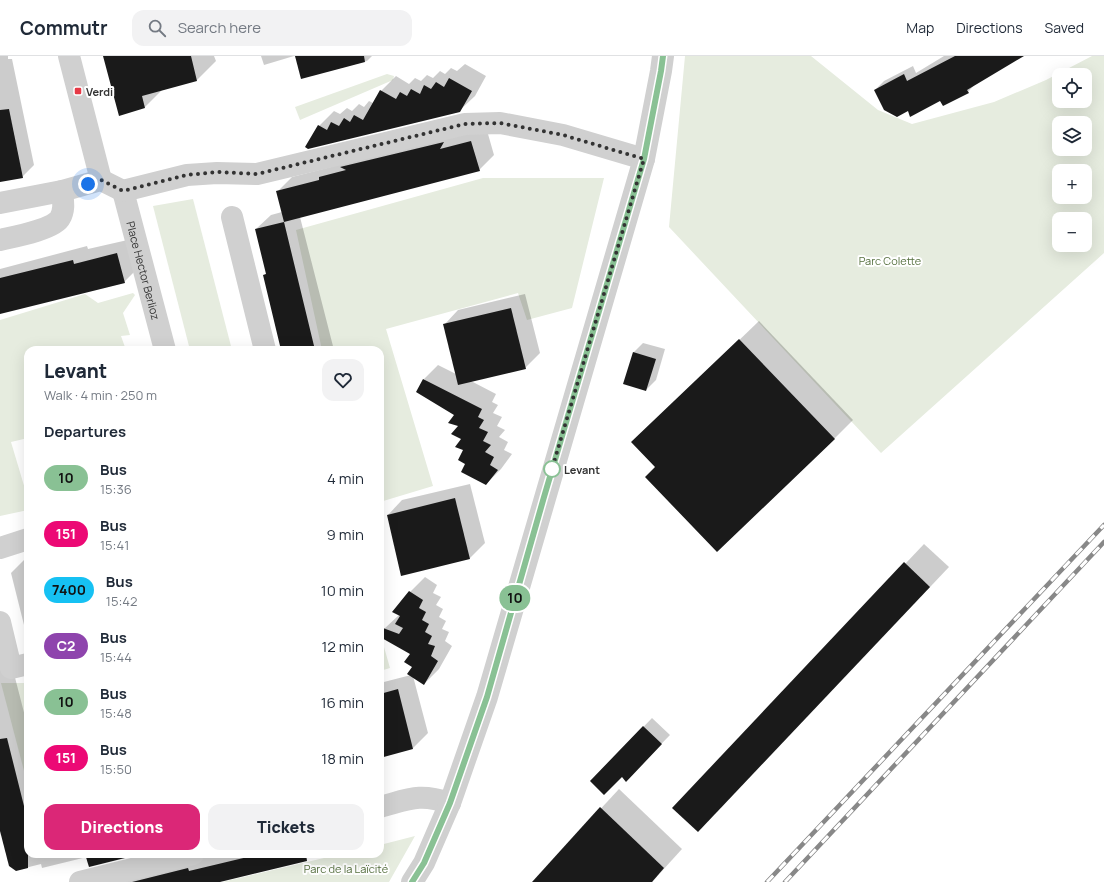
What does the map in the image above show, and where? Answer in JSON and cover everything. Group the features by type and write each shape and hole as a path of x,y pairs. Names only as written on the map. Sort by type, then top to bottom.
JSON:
{"street":[{"path":"69,56 101,180"},
{"path":"412,882 424,863 450,803 487,697 644,159 663,56"},
{"path":"0,203 62,191 101,180 123,191 187,175 217,172 257,174 465,124 500,123 563,135 644,159"},
{"path":"0,240 50,227 60,220 64,208 62,191"},
{"name":"Place Hector Berlioz","path":"123,191 165,346"},
{"path":"232,217 264,346"},
{"path":"0,548 24,540"},
{"path":"0,622 11,668 24,665"},
{"path":"384,806 415,797 432,797 450,803"},
{"path":"80,882 177,858"}],"green space":[{"name":"Parc Colette","path":"685,56 811,56 878,110 912,124 994,102 1052,77 1052,108 1092,108 1092,68 1069,68 1092,56 1104,56 1104,253 881,453 669,227"},
{"path":"387,74 394,76 393,80 300,120 295,107"},
{"path":"483,178 604,178 572,308 527,320 518,293 386,329 433,486 384,501 384,346 321,346 296,230"},
{"path":"193,199 231,346 189,346 153,206"},
{"path":"133,293 135,295 123,313 130,335 121,336 125,346 24,346 24,439 11,442 24,486 24,511 0,516 0,320 85,294 98,303"},
{"path":"384,647 390,668 384,670"},
{"path":"1,683 24,683 24,771"},
{"name":"Parc de la Laïcité","path":"415,836 389,882 222,882 324,858 384,858 384,844"}],"building":[{"path":"103,56 191,56 197,81 142,96 145,108 119,116"},
{"path":"295,56 364,56 365,62 301,79"},
{"path":"955,56 1024,56 967,90 969,93 943,106 940,101 910,117 908,111 897,117 884,110 874,90 904,74 907,81"},
{"path":"449,78 472,91 460,112 308,149 305,147 318,125 327,130 331,122 339,126 344,118 350,122 354,115 363,120 380,90 396,99 400,92 407,96 411,89 420,94 424,85 431,89 436,82 444,87"},
{"path":"9,109 23,178 0,182 0,110"},
{"path":"471,141 480,171 284,222 276,191 319,180 319,177 346,170 340,167 444,142 440,149"},
{"path":"284,222 314,346 280,346 263,275 266,274 255,229"},
{"path":"117,253 125,283 0,314 0,278 73,260 74,264"},
{"path":"511,308 526,369 458,385 443,324"},
{"path":"739,339 835,439 717,552 645,477 655,467 631,442"},
{"path":"633,352 656,359 646,391 623,384"},
{"path":"423,379 482,409 478,417 484,420 479,428 488,432 483,441 491,445 485,452 494,457 490,465 498,470 486,485 461,472 465,464 458,460 463,450 455,447 461,439 451,434 458,426 448,423 454,415 416,392"},
{"path":"455,498 470,559 401,576 387,515"},
{"path":"904,562 930,587 698,832 672,808"},
{"path":"409,591 423,600 419,608 426,612 422,620 429,624 425,632 432,636 428,644 435,646 431,656 438,661 424,685 407,674 412,667 404,662 410,654 384,639 384,628 399,634 403,628 395,624 400,616 392,612"},
{"path":"398,689 413,749 384,757 384,693"},
{"path":"643,726 662,744 626,782 622,777 604,795 590,781"},
{"path":"7,738 24,806 24,858 28,858 28,868 16,871 9,866 0,831 0,739"},
{"path":"600,807 664,868 652,882 532,882"},
{"path":"86,858 125,858 89,867"},
{"path":"243,858 307,858 307,861 220,882 132,882 188,868 189,871"}],"railway":[{"path":"767,882 1104,525"},
{"path":"785,882 1104,542"}],"bus line":[{"name":"10","path":"412,882 424,863 450,803 487,697 519,582 644,159 663,56"}],"place":[{"name":"Verdi","path":"78,91"},
{"name":"Levant","path":"552,469"}],"route":[{"path":"88,184 101,180 123,191 187,175 217,172 257,174 465,124 500,123 563,135 644,159 552,469"}]}
